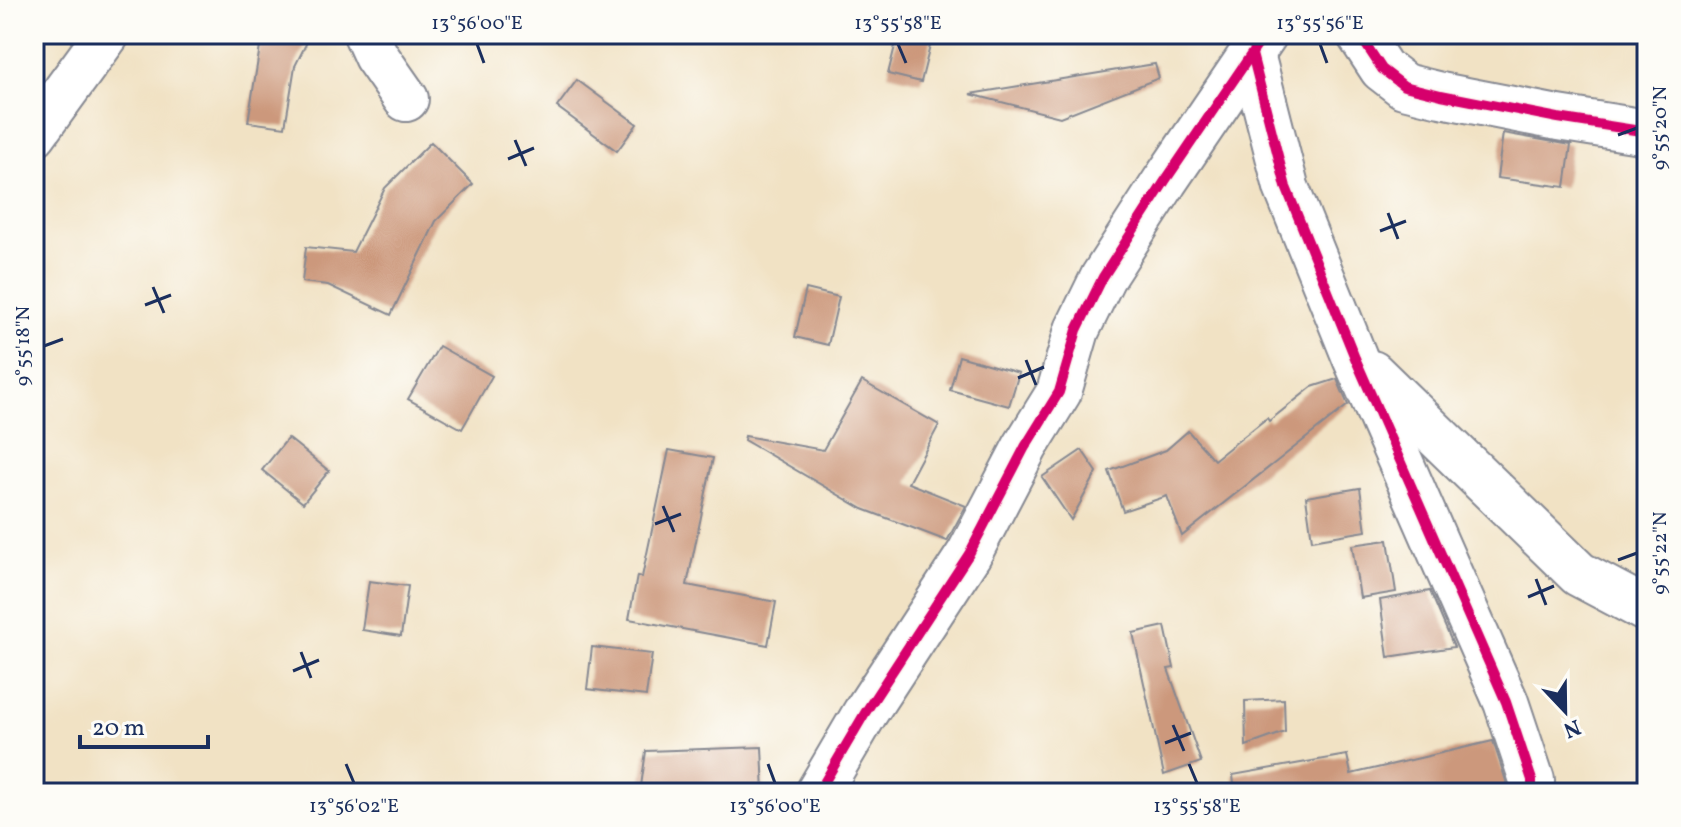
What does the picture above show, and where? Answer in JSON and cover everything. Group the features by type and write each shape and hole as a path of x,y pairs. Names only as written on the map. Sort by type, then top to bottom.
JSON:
{"street":[{"path":"34,134 107,34"},
{"path":"366,34 376,56 406,99"},
{"path":"1359,34 1382,69 1404,86 1558,118 1647,132"},
{"path":"1258,44 1286,187 1355,358 1506,702 1532,780 1532,793"},
{"path":"818,793 865,713 969,554 1025,447 1059,392 1077,330 1103,277 1258,44"},
{"path":"1355,358 1579,574 1647,610"}],"building":[{"path":"262,34 311,34 295,66 285,127 248,122"},
{"path":"898,34 933,34 921,82 888,74"},
{"path":"1155,64 1159,78 1060,117 970,94"},
{"path":"577,80 637,124 617,151 557,107"},
{"path":"1503,133 1571,145 1565,187 1497,178"},
{"path":"431,142 473,184 436,221 391,315 328,285 302,282 306,247 353,252 385,188"},
{"path":"806,289 839,297 828,345 795,337"},
{"path":"439,346 492,376 462,429 408,399"},
{"path":"959,356 1019,373 1009,406 950,390"},
{"path":"1337,379 1348,405 1182,536 1167,496 1123,511 1109,471 1166,450 1188,431 1214,460 1312,387"},
{"path":"862,381 939,425 908,483 966,506 947,541 863,509 744,440 745,436 823,450"},
{"path":"288,438 329,471 303,503 262,470"},
{"path":"669,450 713,458 687,585 776,602 768,645 629,619 637,576 642,577"},
{"path":"1082,450 1097,472 1071,520 1042,477"},
{"path":"1360,488 1366,531 1312,540 1306,497"},
{"path":"1388,540 1396,592 1360,598 1352,545"},
{"path":"369,581 408,586 401,636 362,630"},
{"path":"1430,591 1454,647 1388,657 1380,600"},
{"path":"1165,626 1174,668 1168,669 1201,762 1164,775 1133,633"},
{"path":"592,647 652,654 646,696 587,689"},
{"path":"1284,699 1285,732 1246,746 1245,701"},
{"path":"1493,741 1507,793 1235,793 1233,775 1347,755 1351,774"},
{"path":"762,747 764,793 640,793 646,751"}],"cycle path":[{"path":"818,793 865,713 969,554 1025,447 1059,392 1077,330 1103,277 1265,34"},
{"path":"1359,34 1382,69 1404,86 1558,118 1647,132"},
{"path":"1252,54 1286,187 1355,358 1506,702 1532,780 1532,793"}]}
